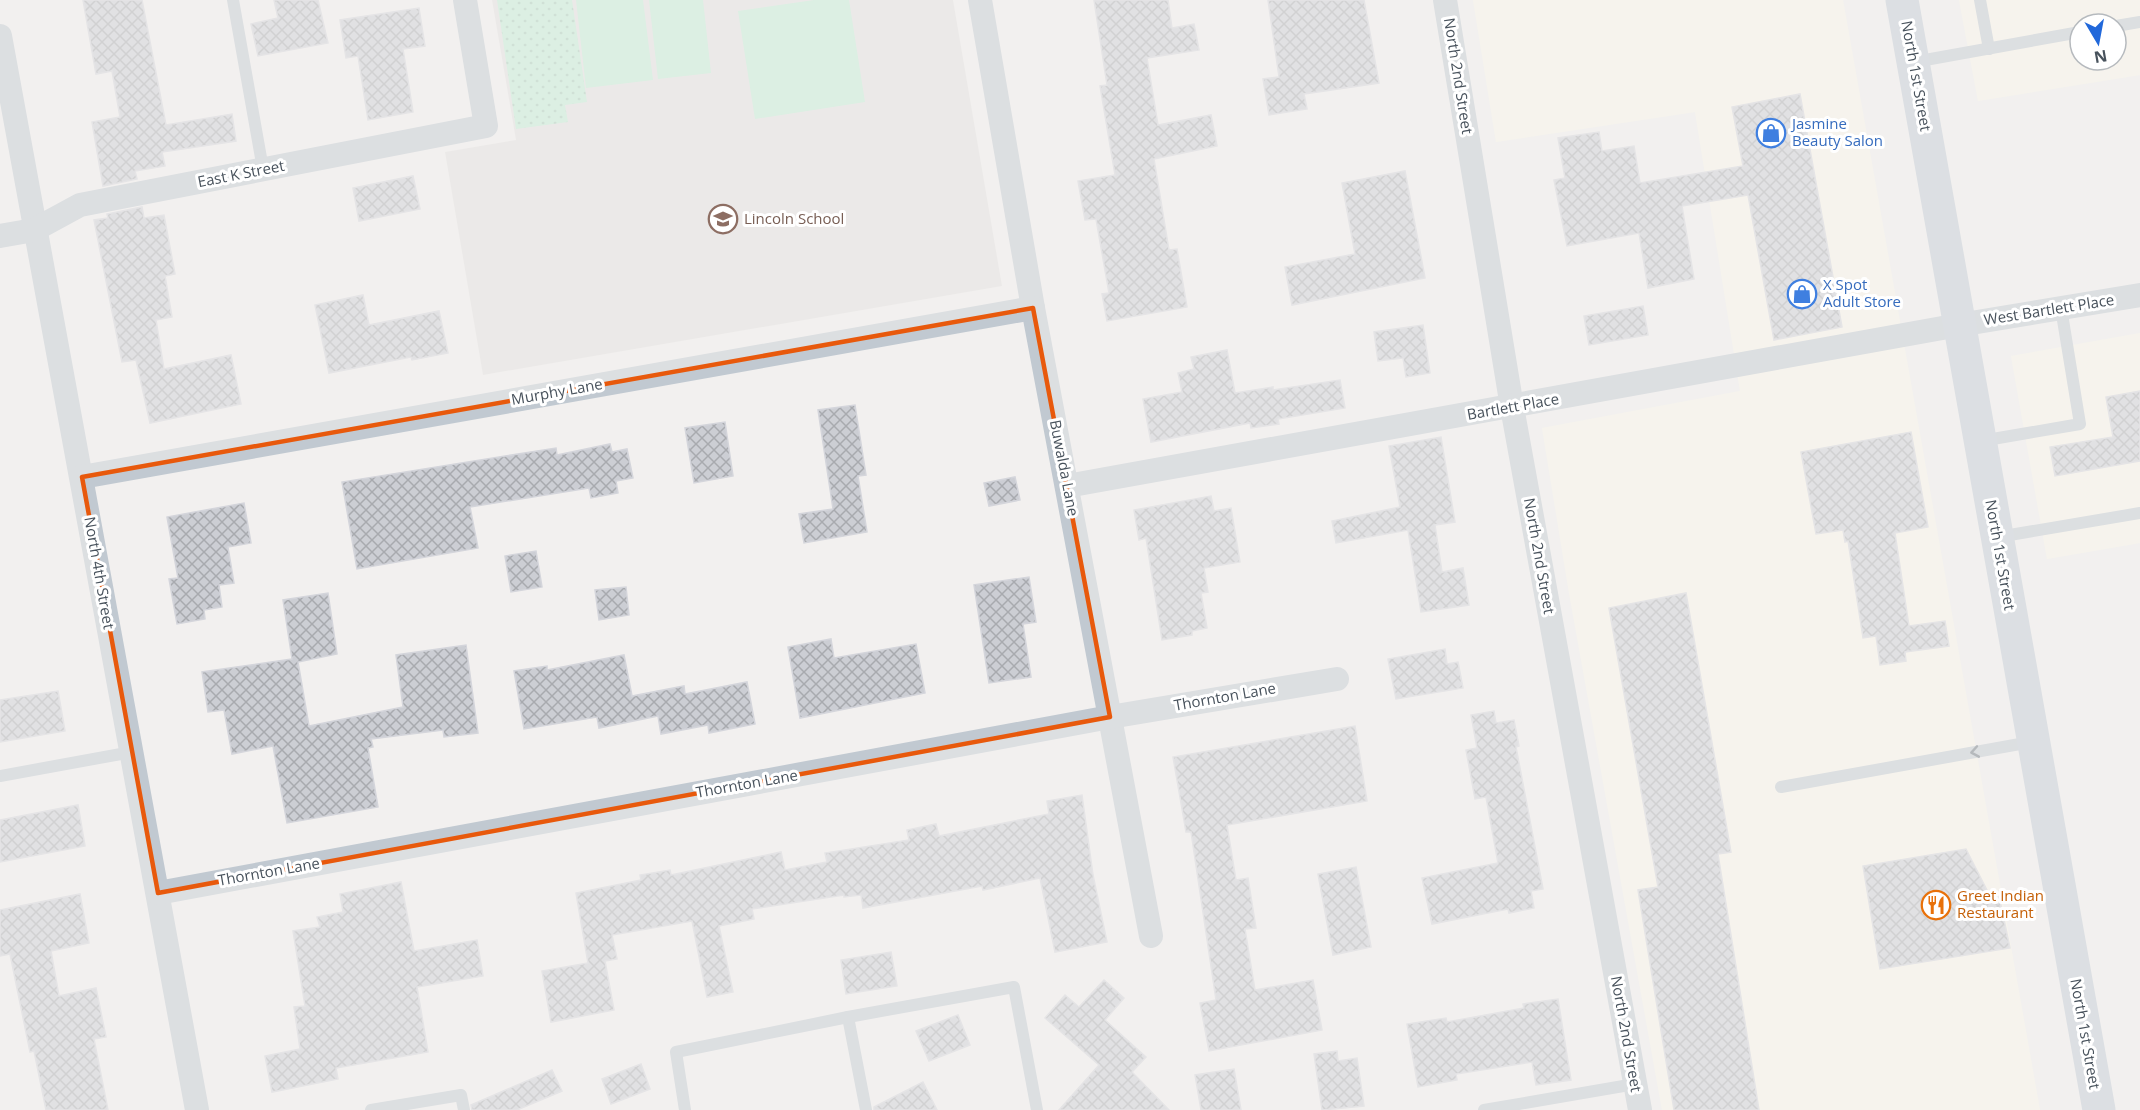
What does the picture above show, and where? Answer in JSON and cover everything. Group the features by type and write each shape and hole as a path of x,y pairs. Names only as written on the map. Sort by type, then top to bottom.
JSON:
{"main road":[{"name":"North 1st Street","path":"1902,0 2098,1110"}],"street":[{"name":"East K Street","path":"0,236 33,230 81,205 486,126 465,0"},
{"name":"Buwalda Lane","path":"980,0 1033,308 1151,936"},
{"name":"North 2nd Street","path":"1445,0 1512,407 1640,1110"},
{"name":"North 4th Street","path":"0,36 33,230 82,477 197,1110"},
{"name":"West Bartlett Place","path":"1959,325 2140,295"},
{"name":"Murphy Lane","path":"82,477 1033,308"},
{"name":"Bartlett Place","path":"1067,486 1959,325"},
{"name":"Thornton Lane","path":"158,892 1110,717 1337,678"}],"lane":[{"path":"233,0 263,170"},
{"path":"1980,0 1989,49"},
{"path":"1913,62 2068,34"},
{"path":"1979,441 2080,424 2061,308"},
{"path":"1996,537 2140,513"},
{"path":"1781,787 2032,741"},
{"path":"0,776 132,752"},
{"path":"685,1110 676,1052 848,1017 1014,987 1037,1110"},
{"path":"848,1017 866,1110"},
{"path":"1484,1110 1635,1084"},
{"path":"370,1110 461,1095 464,1110"}],"highlighted area":[{"path":"1033,308 1110,717 158,893 82,477"}],"shaded area":[{"name":"Lincoln School","path":"492,0 953,0 1002,286 483,375 445,152 516,140"},
{"path":"1473,0 1843,0 2040,1110 1662,1110 1569,593 1542,428 1740,391 1695,112 1496,142"},
{"path":"1959,0 2140,0 2140,75 1978,101"},
{"path":"2140,333 2140,543 2047,559 2011,356"}],"green space":[{"path":"497,0 572,0 587,102 565,105 568,122 516,129"},
{"path":"576,0 643,0 653,80 586,88"},
{"path":"649,0 703,0 711,73 658,79"},
{"path":"814,0 849,0 865,102 755,119 738,11"}],"building":[{"path":"83,0 142,0 166,125 232,114 236,141 162,152 165,166 135,171 137,179 103,186 92,122 120,117 112,71 96,74"},
{"path":"274,0 318,0 328,43 258,56 251,24 278,18"},
{"path":"1094,0 1168,0 1172,28 1194,24 1199,50 1147,58 1158,125 1211,115 1217,146 1154,159 1169,250 1177,249 1187,307 1107,321 1102,294 1109,293 1096,219 1085,220 1078,181 1115,175 1100,86 1107,85"},
{"path":"1268,0 1364,0 1379,83 1304,94 1307,109 1269,115 1263,79 1279,77"},
{"path":"419,8 425,46 403,49 413,112 368,120 358,56 346,58 340,20"},
{"path":"1800,94 1842,327 1774,340 1748,195 1682,206 1694,279 1648,288 1639,233 1567,246 1554,180 1565,178 1558,138 1599,132 1602,151 1634,146 1640,183 1743,166 1732,107"},
{"path":"1405,171 1425,278 1292,305 1285,267 1355,254 1342,183"},
{"path":"413,176 420,209 359,221 353,188"},
{"path":"142,207 144,218 164,215 175,274 165,276 172,317 156,320 164,369 231,355 241,404 150,423 136,360 122,362 94,220 108,218 107,214"},
{"path":"363,295 369,325 439,311 448,353 412,360 411,357 329,373 315,305"},
{"path":"1643,306 1648,335 1589,345 1584,316"},
{"path":"1423,325 1430,373 1406,377 1403,358 1378,361 1374,332"},
{"path":"1227,350 1235,393 1340,380 1345,408 1278,419 1279,424 1251,428 1250,423 1151,442 1143,399 1182,392 1178,373 1194,369 1191,357"},
{"path":"2140,391 2140,461 2055,476 2050,447 2113,437 2106,397"},
{"path":"855,405 866,475 858,476 867,532 804,543 799,514 833,509 818,410"},
{"path":"725,422 733,476 694,483 685,428"},
{"path":"1911,432 1928,527 1895,533 1909,626 1945,621 1949,646 1905,652 1906,661 1880,665 1876,636 1863,638 1848,541 1845,542 1843,530 1816,534 1801,452"},
{"path":"1441,437 1455,522 1435,525 1442,572 1463,568 1469,605 1421,612 1408,530 1336,543 1332,521 1400,507 1389,446"},
{"path":"610,444 612,452 627,449 633,478 616,481 618,493 591,498 589,488 470,507 478,548 357,569 342,482 556,448 557,455"},
{"path":"1015,477 1020,500 989,506 984,483"},
{"path":"1211,496 1214,511 1231,508 1240,562 1204,568 1208,592 1201,593 1207,628 1192,631 1192,635 1162,640 1146,538 1139,540 1134,510"},
{"path":"244,503 251,543 228,547 234,583 219,585 222,607 204,610 205,619 177,624 169,579 178,578 167,517"},
{"path":"536,551 542,587 511,592 505,556"},
{"path":"1029,577 1036,622 1023,624 1031,677 989,683 974,585"},
{"path":"626,587 629,615 599,620 595,590"},
{"path":"328,593 337,654 298,662 309,726 403,707 396,655 466,645 478,733 444,737 443,730 371,739 373,747 368,748 378,807 287,823 273,746 232,754 224,710 208,712 202,672 292,659 283,600"},
{"path":"1686,593 1731,852 1718,854 1759,1110 1674,1110 1638,890 1658,887 1609,608"},
{"path":"831,639 834,658 916,644 925,693 800,718 788,647"},
{"path":"1445,649 1447,664 1458,662 1463,688 1396,699 1388,659"},
{"path":"624,655 632,696 684,686 685,694 747,682 755,724 709,733 708,725 661,734 658,716 599,728 597,717 524,729 514,671 547,666 547,670"},
{"path":"58,691 65,731 0,742 0,700"},
{"path":"1494,711 1496,723 1514,720 1519,746 1516,747 1543,889 1531,891 1534,908 1509,913 1508,909 1432,924 1422,878 1498,863 1486,797 1475,799 1466,750 1477,748 1471,715"},
{"path":"1355,726 1367,801 1227,825 1236,880 1248,878 1256,928 1245,929 1255,990 1313,980 1322,1030 1209,1051 1200,1003 1216,1000 1191,832 1186,832 1173,757"},
{"path":"1082,795 1093,875 1107,942 1055,952 1040,878 983,890 982,886 863,908 861,895 844,897 844,895 752,909 754,919 719,926 733,992 707,997 692,921 612,935 617,959 605,961 614,1010 551,1022 542,971 588,963 576,893 641,880 640,875 670,870 671,875 781,852 785,870 827,862 825,853 909,840 907,830 936,824 939,836 1049,814 1047,801"},
{"path":"78,805 85,846 0,862 0,820"},
{"path":"1966,849 1988,892 1998,891 2010,948 1880,969 1863,866"},
{"path":"1356,867 1371,947 1333,955 1318,874"},
{"path":"401,882 414,951 477,940 483,976 417,987 428,1052 336,1068 338,1079 272,1092 265,1056 300,1049 294,1007 305,1006 293,931 320,927 317,917 343,912 340,894"},
{"path":"80,894 89,943 51,951 59,996 96,988 106,1037 94,1039 108,1110 46,1110 34,1051 30,1052 10,954 0,956 0,910"},
{"path":"891,952 897,986 846,994 841,960"},
{"path":"1104,980 1124,998 1105,1020 1146,1057 1132,1072 1169,1110 1059,1110 1099,1065 1045,1018 1065,995 1079,1007"},
{"path":"1558,999 1571,1080 1536,1085 1532,1062 1456,1074 1457,1080 1418,1087 1407,1024 1446,1018 1447,1022 1524,1008 1523,1004"},
{"path":"958,1015 970,1045 929,1061 916,1031"},
{"path":"1337,1051 1338,1061 1357,1058 1364,1106 1322,1110 1314,1054"},
{"path":"641,1064 650,1089 611,1104 602,1079"},
{"path":"1234,1069 1241,1110 1201,1110 1195,1075"},
{"path":"552,1070 562,1091 517,1110 472,1110 471,1105"},
{"path":"923,1082 937,1110 874,1110 874,1107"}],"place":[{"name":"Jasmine Beauty Salon","path":"1771,133"},
{"name":"Lincoln School","path":"723,219"},
{"name":"X Spot Adult Store","path":"1802,294"},
{"name":"Greet Indian Restaurant","path":"1936,905"}]}
